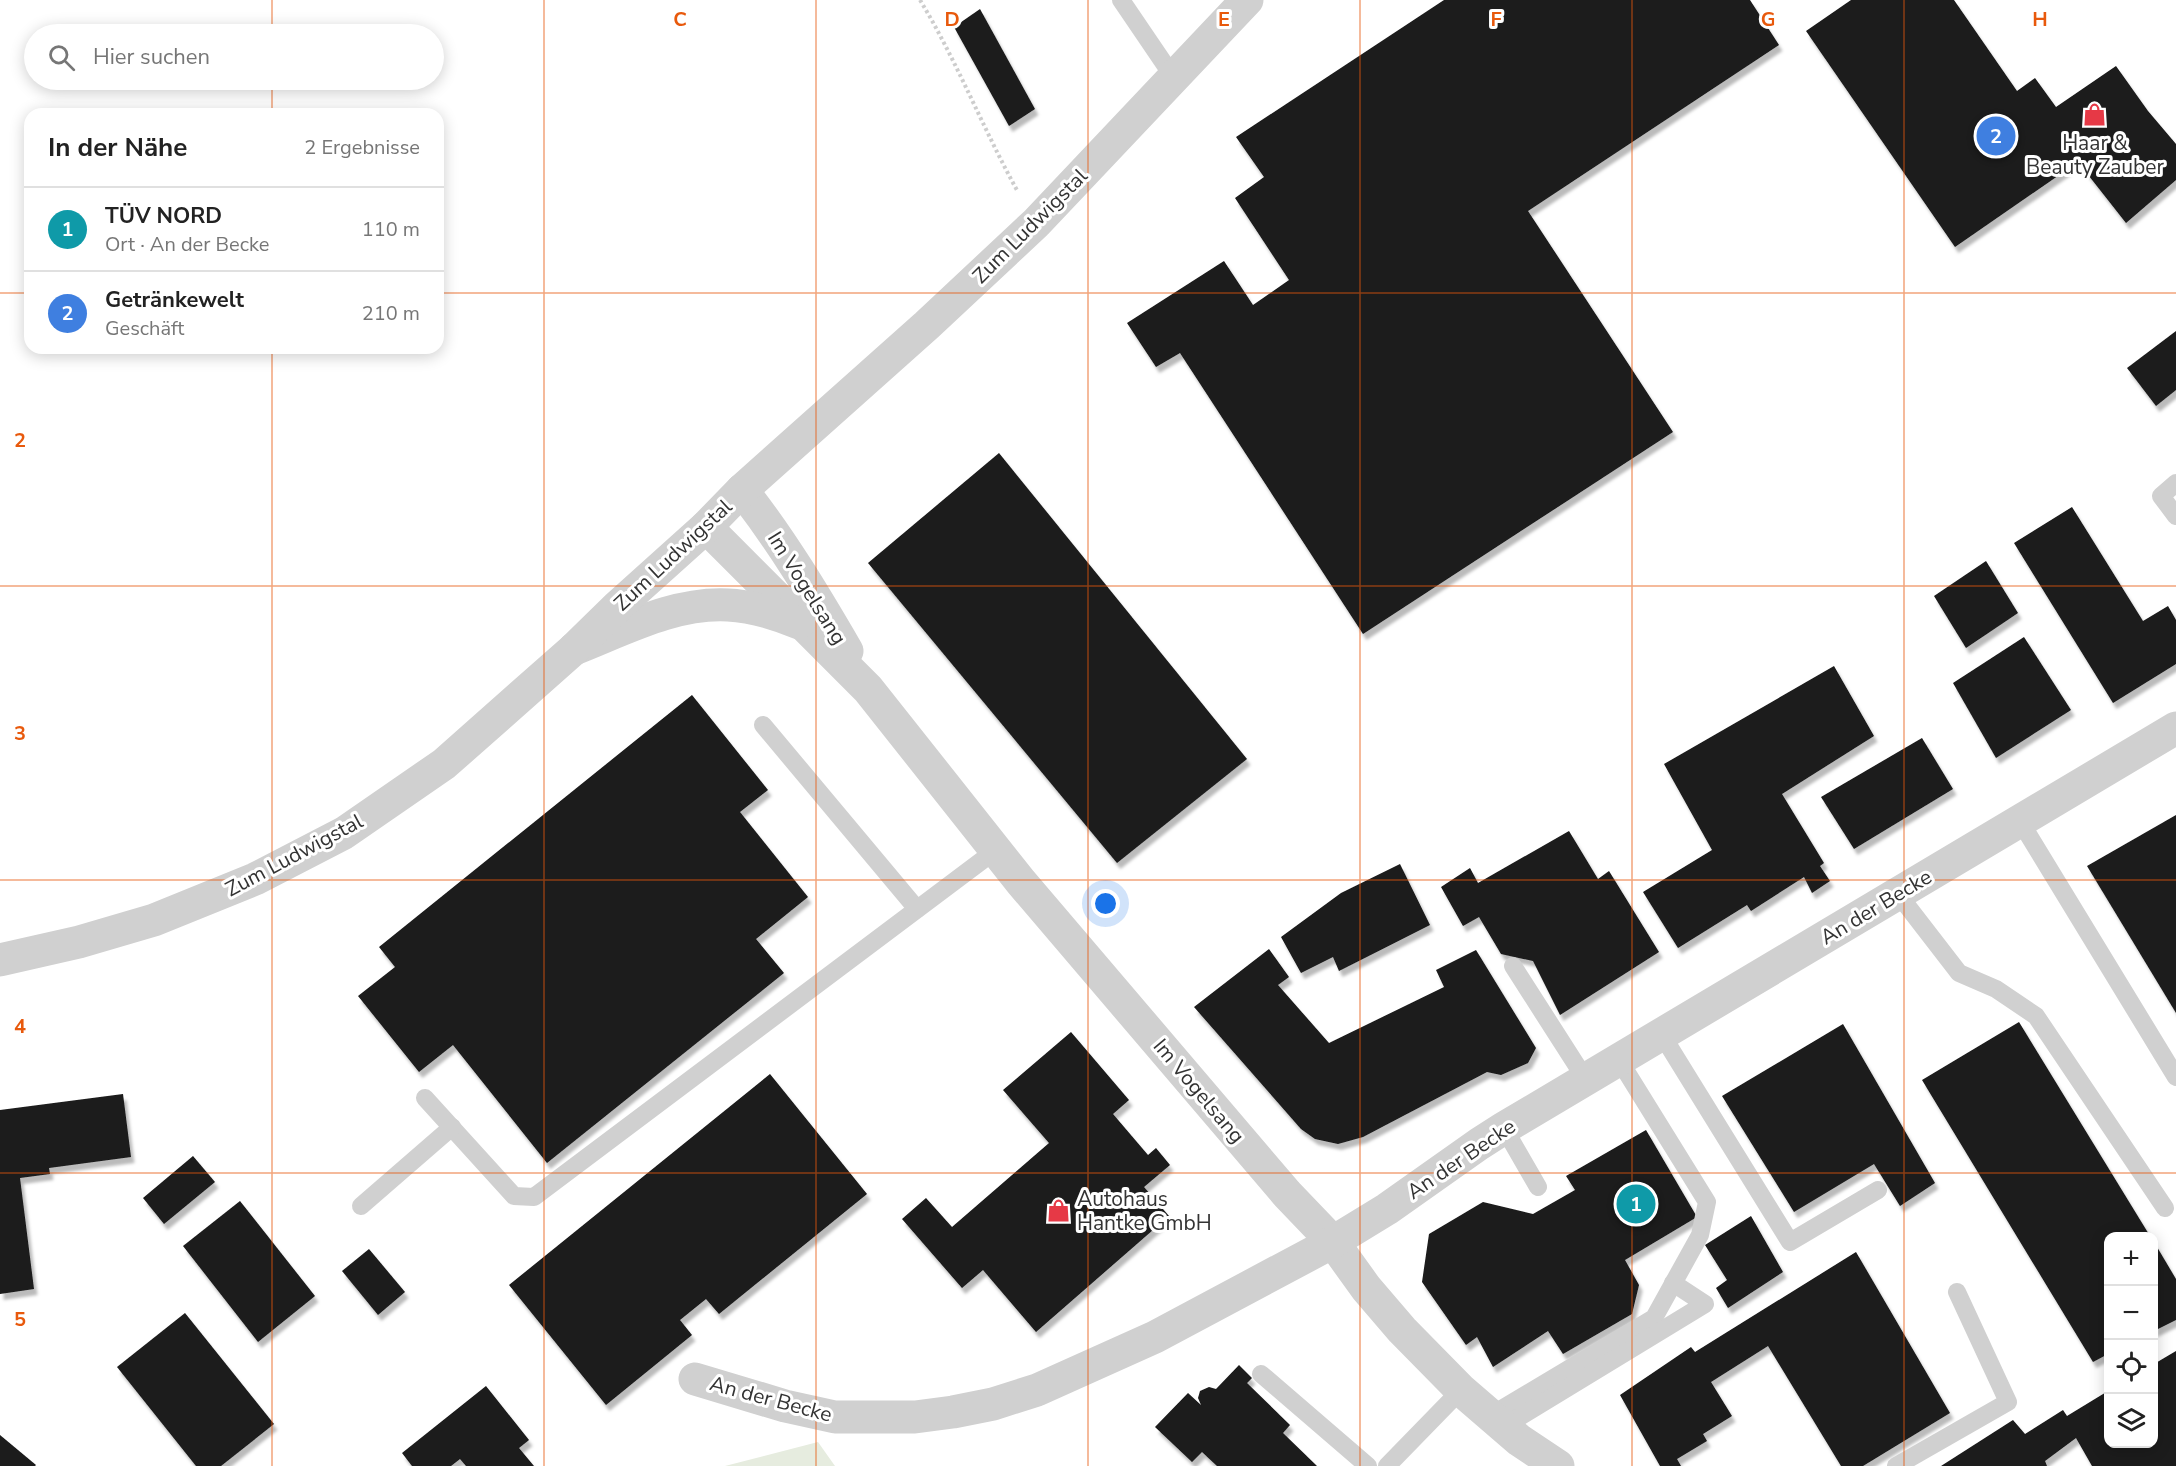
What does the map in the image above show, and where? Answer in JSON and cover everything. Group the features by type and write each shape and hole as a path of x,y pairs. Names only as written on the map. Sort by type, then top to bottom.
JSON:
{"street":[{"name":"Zum Ludwigstal","path":"0,960 79,942 172,914 255,879 344,833 444,764 574,649 706,527 742,490 927,325 1036,223 1247,0"},
{"name":"Im Vogelsang","path":"742,490 762,515 815,597 868,689"},
{"name":"Im Vogelsang","path":"706,527 868,689 996,850 1279,1185 1333,1242 1366,1288 1402,1330 1461,1390 1497,1422 1558,1466"},
{"name":"Im Vogelsang","path":"574,649 669,612 705,605 730,604 782,616 805,625"},
{"name":"An der Becke","path":"695,1378 785,1406 835,1417 915,1417 993,1404 1037,1390 1155,1337 1333,1242 1387,1209 1504,1128 2176,728"}],"lane":[{"path":"1121,0 1174,78"},
{"path":"2176,483 2161,496 2176,516"},
{"path":"763,725 917,909"},
{"path":"2020,821 2176,1077"},
{"path":"425,1098 514,1196 534,1197 996,850"},
{"path":"1898,894 1959,973 1996,989 2036,1016 2165,1208"},
{"path":"1514,966 1586,1080"},
{"path":"1662,1035 1790,1242 1878,1190"},
{"path":"1497,1422 1654,1318 1700,1235 1707,1202 1619,1060"},
{"path":"361,1206 452,1127"},
{"path":"1504,1128 1538,1187"},
{"path":"1497,1422 1705,1304 1673,1282"},
{"path":"1896,1466 2008,1402 1957,1292"},
{"path":"1261,1374 1368,1466"},
{"path":"1387,1466 1461,1390"}],"path":[{"path":"920,0 937,28 996,152 1036,223"}],"shaded area":[{"path":"818,1442 835,1466 725,1466"}],"building":[{"path":"1444,0 1750,0 1779,45 1528,211 1673,432 1363,634 1180,353 1156,367 1127,323 1224,261 1253,305 1289,280 1235,198 1264,177 1236,137"},
{"path":"1851,0 1954,0 2017,91 2035,78 2056,107 2116,66 2148,111 2176,144 2176,180 2126,223 2078,162 1955,247 1806,31"},
{"path":"980,9 1035,109 1009,126 954,27"},
{"path":"2176,331 2176,390 2156,406 2127,368"},
{"path":"999,453 1247,759 1117,863 868,563"},
{"path":"2072,507 2143,621 2168,606 2176,620 2176,664 2113,703 2014,543"},
{"path":"1986,561 2018,613 1966,648 1934,596"},
{"path":"2024,637 2071,710 1996,758 1953,683"},
{"path":"1834,666 1874,736 1782,794 1824,863 1820,866 1830,881 1812,893 1804,877 1751,911 1747,905 1678,948 1643,892 1712,850 1664,764"},
{"path":"692,695 768,790 740,812 808,897 756,939 784,973 547,1163 453,1045 419,1072 358,996 395,967 379,947"},
{"path":"1922,738 1953,789 1854,849 1821,797"},
{"path":"2176,815 2176,1013 2087,866"},
{"path":"1569,831 1598,879 1609,871 1659,952 1560,1015 1533,961 1501,954 1479,917 1463,926 1441,887 1470,868 1478,883"},
{"path":"1400,864 1430,925 1339,971 1333,957 1301,973 1281,937 1341,893"},
{"path":"1269,949 1289,977 1278,985 1329,1043 1444,987 1436,970 1476,950 1536,1048 1528,1063 1501,1075 1487,1072 1363,1137 1338,1144 1315,1139 1301,1129 1194,1007"},
{"path":"2019,1022 2148,1232 2104,1232 2104,1356 2093,1362 1922,1080"},
{"path":"1843,1024 1935,1183 1900,1206 1874,1164 1794,1212 1722,1096"},
{"path":"1071,1032 1129,1100 1113,1114 1148,1155 1156,1148 1170,1165 1144,1187 1169,1216 1036,1332 983,1270 962,1288 902,1219 926,1198 952,1227 1049,1143 1003,1090"},
{"path":"770,1074 867,1194 719,1314 706,1299 680,1320 692,1335 606,1405 509,1285"},
{"path":"123,1094 131,1157 49,1168 50,1174 20,1178 34,1289 0,1294 0,1110"},
{"path":"1646,1130 1697,1217 1625,1260 1639,1285 1632,1314 1563,1354 1548,1331 1493,1367 1477,1337 1466,1345 1422,1282 1429,1234 1483,1202 1533,1214 1575,1190 1566,1176"},
{"path":"193,1156 215,1182 164,1224 143,1198"},
{"path":"240,1201 315,1296 258,1342 183,1246"},
{"path":"1751,1216 1783,1272 1728,1308 1716,1288 1727,1280 1705,1245"},
{"path":"369,1249 405,1292 378,1315 342,1271"},
{"path":"2158,1249 2176,1279 2176,1320 2158,1329"},
{"path":"1856,1252 1950,1413 1863,1466 1841,1466 1768,1346 1711,1382 1732,1416 1703,1434 1707,1441 1677,1459 1681,1466 1660,1466 1620,1395 1691,1347 1695,1352"},
{"path":"185,1313 274,1424 221,1466 196,1466 117,1367"},
{"path":"2176,1351 2176,1466 2092,1466 2076,1438 2045,1461 2047,1466 1941,1466 2013,1420 2025,1434 2063,1410 2067,1416 2104,1393 2104,1448 2158,1448 2158,1362"},
{"path":"1239,1365 1252,1378 1247,1383 1290,1425 1283,1433 1317,1466 1217,1466 1202,1452 1192,1462 1155,1427 1188,1393 1201,1405 1198,1398 1200,1391 1209,1387 1216,1389"},
{"path":"486,1386 529,1440 519,1448 534,1466 466,1466 460,1459 451,1466 412,1466 402,1453"},
{"path":"0,1435 36,1465 0,1466"}],"place":[{"name":"Haar & Beauty Zauber","path":"2095,115"},
{"name":"Getränkewelt","path":"1996,136"},
{"name":"TÜV NORD","path":"1636,1204"},
{"name":"Autohaus Hantke GmbH","path":"1059,1211"}]}
